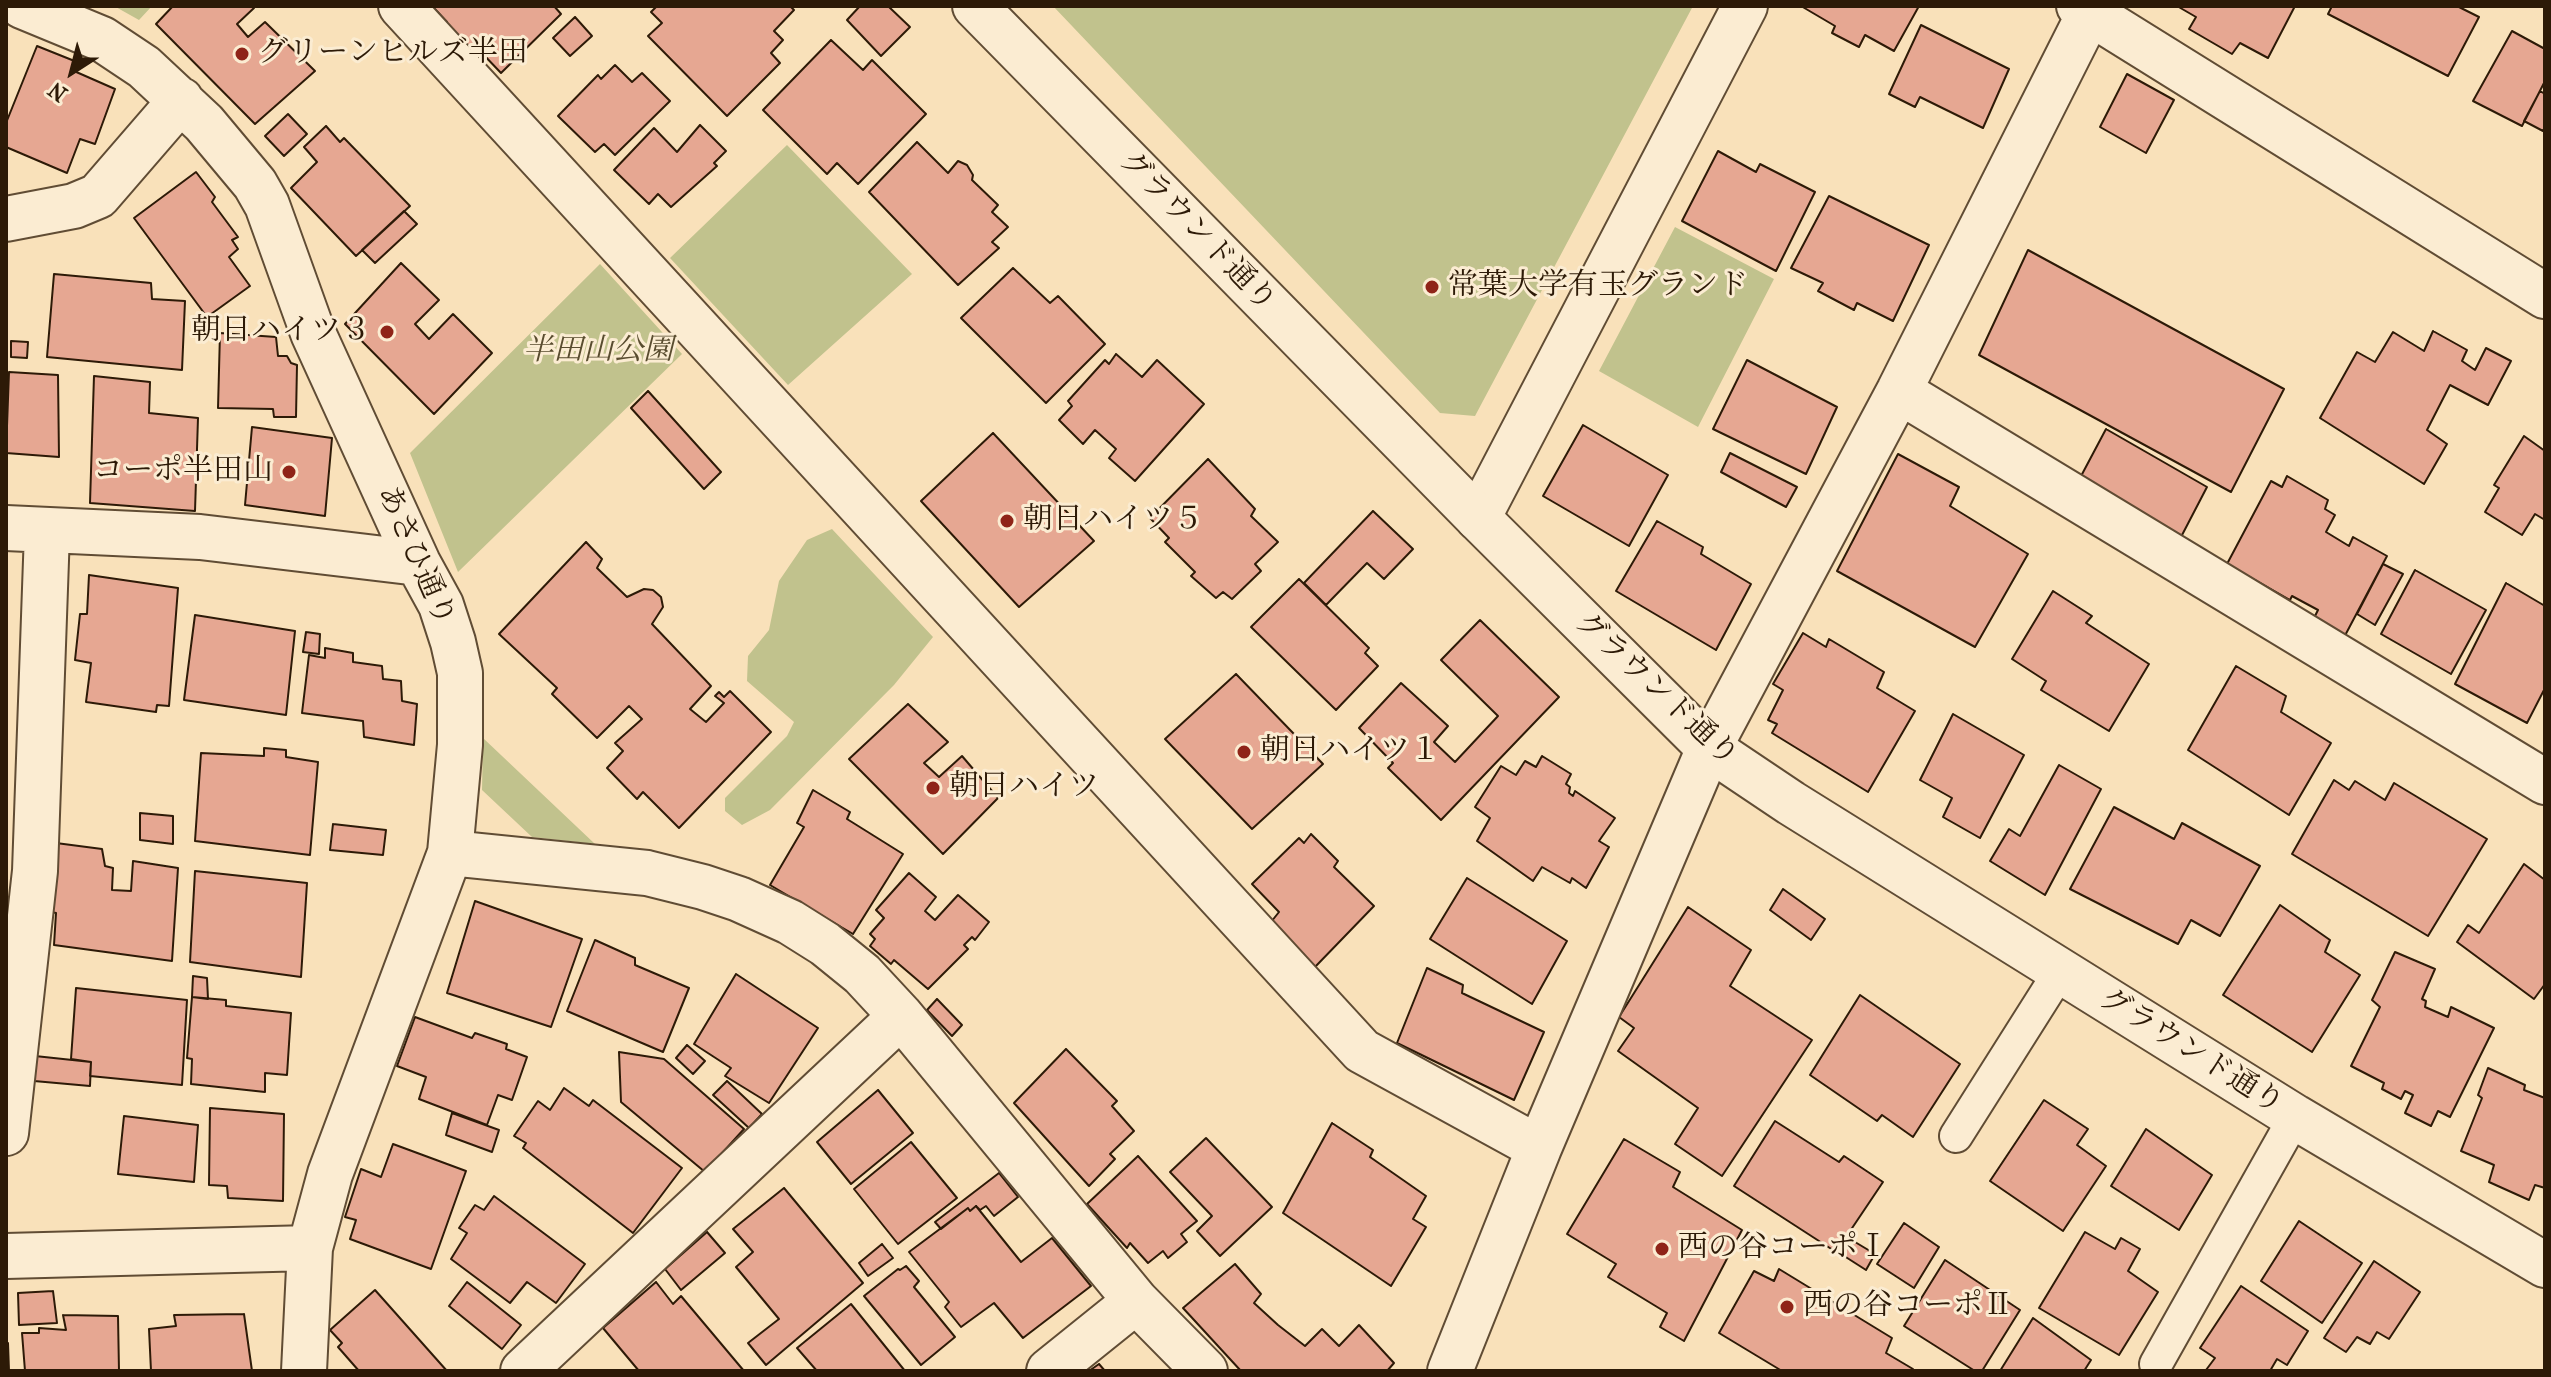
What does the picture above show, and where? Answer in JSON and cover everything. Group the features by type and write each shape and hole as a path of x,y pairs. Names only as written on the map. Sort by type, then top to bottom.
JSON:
{"street":[{"name":"あさひ通り","path":"22,6 102,39 144,67 181,100 255,184 267,205 313,333 418,563 441,605 460,673 460,745 450,853 330,1174 310,1248 304,1371"},
{"path":"401,6 1362,1051 1539,1148"},
{"name":"グラウンド通り","path":"975,6 1478,518 1709,748 1791,803 2295,1117 2545,1265"},
{"path":"1478,518 1745,6"},
{"path":"1450,1371 1539,1148 1709,748 1899,391 2087,8 2545,296"},
{"path":"6,219 74,206 98,196 181,100"},
{"path":"1899,391 2545,782"},
{"path":"6,1133 35,871 26,530 200,537 418,563"},
{"path":"450,853 647,873 739,899 790,922 825,944 862,974 901,1016 1136,1301 1205,1371"},
{"path":"523,1371 901,1016"},
{"path":"6,1256 310,1248"},
{"path":"1049,1371 1136,1301"}],"lane":[{"path":"1956,1136 2061,970"},
{"path":"2156,1364 2295,1117"}],"green space":[{"path":"114,6 152,6 139,20"},
{"name":"常葉大学有玉グランド","path":"1053,6 1693,6 1475,416 1440,413"},
{"path":"787,145 912,274 788,385 670,258"},
{"path":"1675,227 1774,279 1698,427 1599,371"},
{"name":"半田山公園","path":"600,264 682,354 458,572 410,453"},
{"path":"832,529 933,637 894,685 770,810 742,825 725,811 725,798 787,736 794,722 747,681 748,656 769,630 779,581 807,540"},
{"path":"483,738 595,844 532,837 482,790"}],"building":[{"name":"グリーンヒルズ半田","path":"173,6 252,6 254,8 237,24 248,37 265,22 315,71 255,124 156,24"},
{"path":"432,6 554,6 561,14 501,73 481,52 476,57 444,25 447,22"},
{"path":"657,6 790,6 794,10 774,31 783,40 771,53 780,63 727,116 648,36 662,23 651,12"},
{"path":"860,6 888,6 910,27 881,56 847,20"},
{"path":"1801,6 1919,6 1894,51 1865,35 1859,47 1832,33 1835,26"},
{"path":"2177,6 2295,6 2268,58 2240,43 2232,54 2189,29 2196,17"},
{"path":"2332,6 2457,6 2479,17 2448,76 2328,14"},
{"path":"575,17 592,36 570,56 553,38"},
{"path":"1921,25 2009,69 1983,128 1920,97 1915,107 1889,94"},
{"path":"2512,31 2545,49 2545,81 2522,126 2473,101"},
{"path":"831,40 863,70 872,60 926,114 858,184 837,163 827,174 763,110"},
{"path":"37,46 77,62 74,71 115,89 95,144 80,139 67,173 6,147 6,123"},
{"path":"615,65 632,82 642,73 670,101 615,155 604,144 595,152 558,116 598,75 601,79"},
{"path":"2127,74 2174,100 2146,153 2100,127"},
{"path":"2540,91 2545,94 2543,131 2524,121"},
{"path":"288,114 307,134 284,156 265,136"},
{"path":"700,125 726,151 714,163 717,166 671,207 658,194 649,204 614,170 654,128 677,152"},
{"path":"326,126 340,142 344,138 410,206 356,256 291,188 317,162 304,147"},
{"path":"917,142 948,173 958,161 967,165 973,175 972,180 998,205 992,212 1008,227 992,242 999,248 958,285 869,192"},
{"path":"1718,151 1756,172 1760,164 1815,192 1776,271 1682,221"},
{"path":"196,172 215,197 212,202 238,237 232,240 238,249 229,257 250,286 207,317 134,218"},
{"path":"1829,196 1929,245 1893,321 1857,303 1854,310 1818,291 1823,283 1791,268"},
{"path":"404,211 417,224 375,263 362,250"},
{"path":"2028,250 2284,389 2231,492 1979,355"},
{"name":"朝日ハイツ３","path":"401,263 439,300 415,324 429,339 453,314 492,353 434,414 345,324"},
{"path":"1013,268 1050,303 1058,296 1105,344 1046,403 961,318"},
{"path":"54,274 151,283 152,299 185,301 182,370 47,357"},
{"path":"2433,331 2467,350 2462,361 2475,370 2486,348 2511,361 2488,405 2450,385 2427,430 2447,444 2424,484 2320,418 2357,352 2375,362 2393,332 2424,351"},
{"path":"220,333 276,337 278,356 287,356 291,363 297,365 296,417 274,417 273,409 218,408"},
{"path":"11,341 28,342 27,358 11,357"},
{"path":"1116,354 1142,377 1157,360 1204,404 1135,481 1109,458 1116,449 1095,430 1083,444 1059,420 1072,406 1068,401 1105,360 1109,364"},
{"path":"1747,360 1837,407 1806,474 1713,429"},
{"path":"9,372 58,375 59,457 6,453"},
{"path":"94,376 150,382 149,413 198,418 195,511 90,503"},
{"path":"648,391 721,472 704,489 631,408"},
{"path":"1583,425 1668,475 1629,546 1543,496"},
{"name":"コーポ半田山","path":"252,427 332,438 325,516 245,505"},
{"path":"2106,429 2207,487 2181,537 2080,478"},
{"name":"朝日ハイツ５","path":"993,433 1094,541 1019,607 921,501"},
{"path":"2524,436 2545,451 2545,520 2535,514 2522,535 2485,512 2499,488 2494,485"},
{"path":"1730,453 1797,487 1786,507 1721,472"},
{"path":"1898,454 1959,487 1950,506 2028,554 1975,647 1837,571"},
{"path":"1208,459 1255,509 1251,516 1278,542 1255,564 1261,571 1232,599 1223,592 1216,598 1191,576 1195,572 1165,542 1169,538 1150,518"},
{"path":"2287,476 2328,500 2325,509 2335,515 2326,532 2349,546 2353,537 2387,556 2340,645 2310,626 2318,610 2292,596 2290,600 2227,564 2271,481 2282,487"},
{"path":"1373,511 1413,549 1384,579 1367,563 1326,605 1304,583"},
{"path":"1657,521 1703,547 1701,554 1751,584 1716,650 1616,591"},
{"path":"586,542 602,559 597,568 627,597 644,589 653,590 661,597 663,607 652,624 711,686 690,709 706,722 724,703 715,696 719,692 724,697 730,691 771,732 679,828 643,792 637,799 607,768 623,751 615,743 642,719 629,706 597,738 552,694 557,688 499,634"},
{"path":"2383,564 2403,574 2375,625 2357,614"},
{"path":"2415,570 2486,610 2451,674 2381,634"},
{"path":"89,575 178,588 169,706 157,705 156,712 86,702 91,663 75,660 80,614 87,614"},
{"path":"1299,579 1369,648 1365,653 1378,666 1336,710 1251,627"},
{"path":"2506,583 2545,606 2545,688 2527,723 2455,684"},
{"path":"2053,591 2092,616 2086,623 2149,664 2109,731 2041,690 2046,681 2012,659"},
{"path":"195,615 295,631 286,715 184,700"},
{"path":"1480,620 1559,697 1441,820 1388,768 1393,763 1359,728 1401,683 1448,726 1434,742 1455,762 1498,716 1441,660"},
{"path":"306,632 320,634 319,654 303,652"},
{"path":"1803,633 1826,647 1829,639 1884,672 1877,688 1915,711 1868,792 1772,733 1777,724 1768,720 1783,690 1773,684"},
{"path":"325,648 353,653 353,662 382,666 383,679 401,681 402,701 417,704 414,745 364,737 363,721 302,713 309,655 325,658"},
{"path":"2236,666 2286,696 2281,712 2331,743 2289,815 2188,750"},
{"name":"朝日ハイツ１","path":"1236,674 1323,764 1252,829 1165,739"},
{"name":"朝日ハイツ","path":"908,704 948,742 924,763 939,777 962,756 998,798 943,854 849,759"},
{"path":"1953,714 2024,755 1980,838 1943,817 1952,798 1920,780"},
{"path":"264,748 286,750 286,757 318,762 310,855 195,841 201,753 264,756"},
{"path":"1542,756 1571,774 1566,784 1570,787 1569,793 1573,796 1575,791 1615,818 1599,841 1609,847 1586,888 1572,878 1570,883 1542,867 1533,881 1477,841 1490,818 1475,807 1501,766 1516,775 1525,761 1536,767"},
{"path":"2059,765 2101,789 2045,895 1990,861 2009,829 2020,836"},
{"path":"2334,780 2349,790 2355,781 2385,800 2394,783 2487,839 2428,936 2292,854"},
{"path":"813,790 850,812 847,819 903,854 853,934 770,885 804,827 797,823"},
{"path":"2114,807 2174,839 2182,823 2260,866 2220,936 2191,920 2178,944 2070,889"},
{"path":"140,813 173,816 173,844 140,840"},
{"path":"333,824 386,830 383,855 330,850"},
{"path":"1311,834 1338,861 1334,867 1374,906 1315,967 1271,922 1279,912 1252,884 1299,838 1304,843"},
{"path":"56,843 102,849 105,866 113,868 112,890 131,891 133,861 178,868 172,961 54,945 56,913 46,911"},
{"path":"2524,864 2545,880 2545,984 2534,999 2457,942 2468,925 2479,933"},
{"path":"195,871 307,883 301,977 190,962"},
{"path":"909,873 936,897 925,911 935,920 958,895 989,922 975,940 972,937 964,945 968,949 928,989 894,960 891,964 870,946 875,939 870,934 884,918 876,910"},
{"path":"1467,878 1567,941 1532,1004 1430,939"},
{"path":"1783,889 1825,919 1811,940 1770,910"},
{"path":"475,901 582,939 551,1027 447,993"},
{"path":"2280,905 2330,940 2325,952 2360,975 2312,1052 2223,995"},
{"path":"1688,907 1751,950 1730,986 1812,1040 1722,1176 1675,1144 1698,1108 1618,1051 1634,1028 1619,1017"},
{"path":"595,940 635,958 635,965 689,988 663,1052 567,1011"},
{"path":"2395,952 2435,969 2422,999 2426,1001 2425,1007 2448,1017 2451,1007 2494,1028 2450,1117 2438,1111 2431,1126 2405,1113 2413,1095 2405,1091 2401,1099 2382,1089 2384,1083 2351,1066 2380,1007 2372,1000"},
{"path":"1427,968 1463,985 1462,993 1544,1032 1514,1100 1397,1043"},
{"path":"736,974 818,1028 769,1103 725,1076 731,1068 694,1044"},
{"path":"193,976 207,978 208,999 192,997"},
{"path":"76,988 187,1000 182,1085 90,1076 91,1062 71,1059"},
{"path":"1860,995 1960,1064 1913,1137 1882,1115 1877,1121 1810,1075"},
{"path":"192,997 226,1000 226,1006 291,1013 287,1075 265,1073 265,1092 191,1084 192,1059 187,1058"},
{"path":"937,999 962,1025 952,1036 927,1010"},
{"path":"415,1017 472,1038 475,1033 507,1044 506,1049 527,1057 512,1100 498,1095 487,1125 419,1099 426,1077 397,1066"},
{"path":"687,1045 705,1061 693,1074 676,1058"},
{"path":"1066,1049 1117,1101 1112,1106 1134,1131 1110,1154 1115,1159 1089,1186 1014,1103"},
{"path":"619,1052 664,1059 744,1129 705,1172 621,1102"},
{"path":"35,1056 91,1062 90,1086 34,1081"},
{"path":"2488,1068 2525,1085 2524,1090 2545,1098 2545,1188 2535,1185 2529,1200 2489,1182 2494,1165 2461,1151 2482,1098 2478,1095"},
{"path":"727,1081 762,1114 749,1128 713,1095"},
{"path":"564,1088 589,1106 593,1100 682,1168 633,1233 523,1148 526,1143 514,1136 538,1101 550,1110"},
{"path":"878,1090 913,1133 851,1184 817,1142"},
{"path":"2044,1100 2088,1129 2077,1145 2106,1166 2063,1231 1990,1181"},
{"path":"210,1108 284,1114 283,1201 228,1198 227,1186 209,1185"},
{"path":"452,1113 499,1130 492,1152 446,1135"},
{"path":"124,1116 198,1125 194,1182 118,1174"},
{"path":"1775,1121 1839,1162 1844,1156 1883,1182 1836,1252 1734,1186"},
{"path":"1332,1123 1373,1150 1370,1157 1426,1196 1413,1219 1426,1227 1391,1286 1283,1213"},
{"path":"2146,1129 2212,1175 2179,1230 2111,1186"},
{"path":"1206,1138 1272,1207 1220,1256 1197,1231 1212,1216 1170,1172"},
{"name":"西の谷コーポⅠ","path":"1624,1139 1680,1172 1673,1187 1742,1230 1684,1341 1660,1327 1667,1313 1608,1277 1616,1264 1567,1234"},
{"path":"911,1142 957,1198 898,1244 854,1189"},
{"path":"393,1144 466,1171 431,1269 350,1239 356,1220 345,1217 361,1169 381,1177"},
{"path":"1138,1156 1197,1221 1181,1234 1187,1242 1168,1258 1163,1251 1148,1263 1130,1243 1127,1248 1087,1204"},
{"path":"999,1173 1018,1197 994,1216 986,1206 980,1210 976,1206 970,1211 968,1208 941,1229 935,1222"},
{"path":"784,1188 863,1283 766,1365 748,1343 779,1319 736,1267 753,1252 733,1229"},
{"path":"494,1196 585,1264 556,1303 527,1282 510,1303 451,1259 467,1233 459,1228 475,1205 484,1210"},
{"path":"976,1206 1021,1262 1052,1238 1091,1286 1023,1338 994,1303 961,1327 945,1307 949,1302 909,1252 968,1208 970,1211"},
{"path":"2299,1221 2362,1263 2322,1323 2261,1281"},
{"path":"1904,1223 1939,1247 1914,1288 1877,1264"},
{"path":"707,1232 725,1253 681,1290 665,1269"},
{"path":"2085,1232 2115,1249 2121,1238 2140,1249 2128,1271 2158,1292 2119,1355 2039,1308"},
{"path":"1850,1239 1875,1254 1866,1270 1841,1254"},
{"path":"882,1244 893,1258 868,1276 859,1263"},
{"path":"1945,1260 2020,1310 1982,1371 1975,1371 1904,1326"},
{"path":"2374,1261 2420,1292 2389,1339 2377,1332 2370,1344 2357,1337 2346,1352 2324,1338"},
{"path":"1235,1264 1261,1294 1254,1303 1305,1346 1322,1329 1339,1346 1359,1325 1394,1363 1387,1371 1241,1371 1183,1308"},
{"path":"906,1266 919,1281 914,1287 955,1337 921,1365 864,1296"},
{"name":"西の谷コーポⅡ","path":"1779,1269 1892,1338 1886,1353 1912,1371 1782,1371 1719,1333 1754,1271 1774,1281"},
{"path":"467,1282 521,1325 502,1349 449,1306"},
{"path":"656,1282 673,1304 681,1296 744,1371 639,1371 603,1328"},
{"path":"2241,1286 2308,1331 2287,1365 2277,1359 2270,1371 2206,1370 2215,1358 2200,1348"},
{"path":"375,1290 447,1371 359,1371 338,1347 342,1343 330,1330"},
{"path":"53,1291 57,1323 19,1325 18,1293"},
{"path":"851,1304 905,1371 817,1371 797,1348"},
{"path":"244,1314 252,1371 151,1371 149,1329 176,1326 174,1315"},
{"path":"63,1315 118,1316 119,1371 25,1371 22,1333 39,1333 39,1328 66,1330"},
{"path":"2033,1318 2091,1360 2084,1371 2000,1371"},
{"path":"8,1343 9,1371 6,1371"},
{"path":"1099,1364 1105,1371 1089,1371"}],"place":[{"name":"グリーンヒルズ半田","path":"242,54"},
{"name":"常葉大学有玉グランド","path":"1432,287"},
{"name":"朝日ハイツ３","path":"387,332"},
{"name":"コーポ半田山","path":"289,472"},
{"name":"朝日ハイツ５","path":"1007,521"},
{"name":"朝日ハイツ１","path":"1244,752"},
{"name":"朝日ハイツ","path":"933,788"},
{"name":"西の谷コーポⅠ","path":"1662,1249"},
{"name":"西の谷コーポⅡ","path":"1787,1307"}]}
